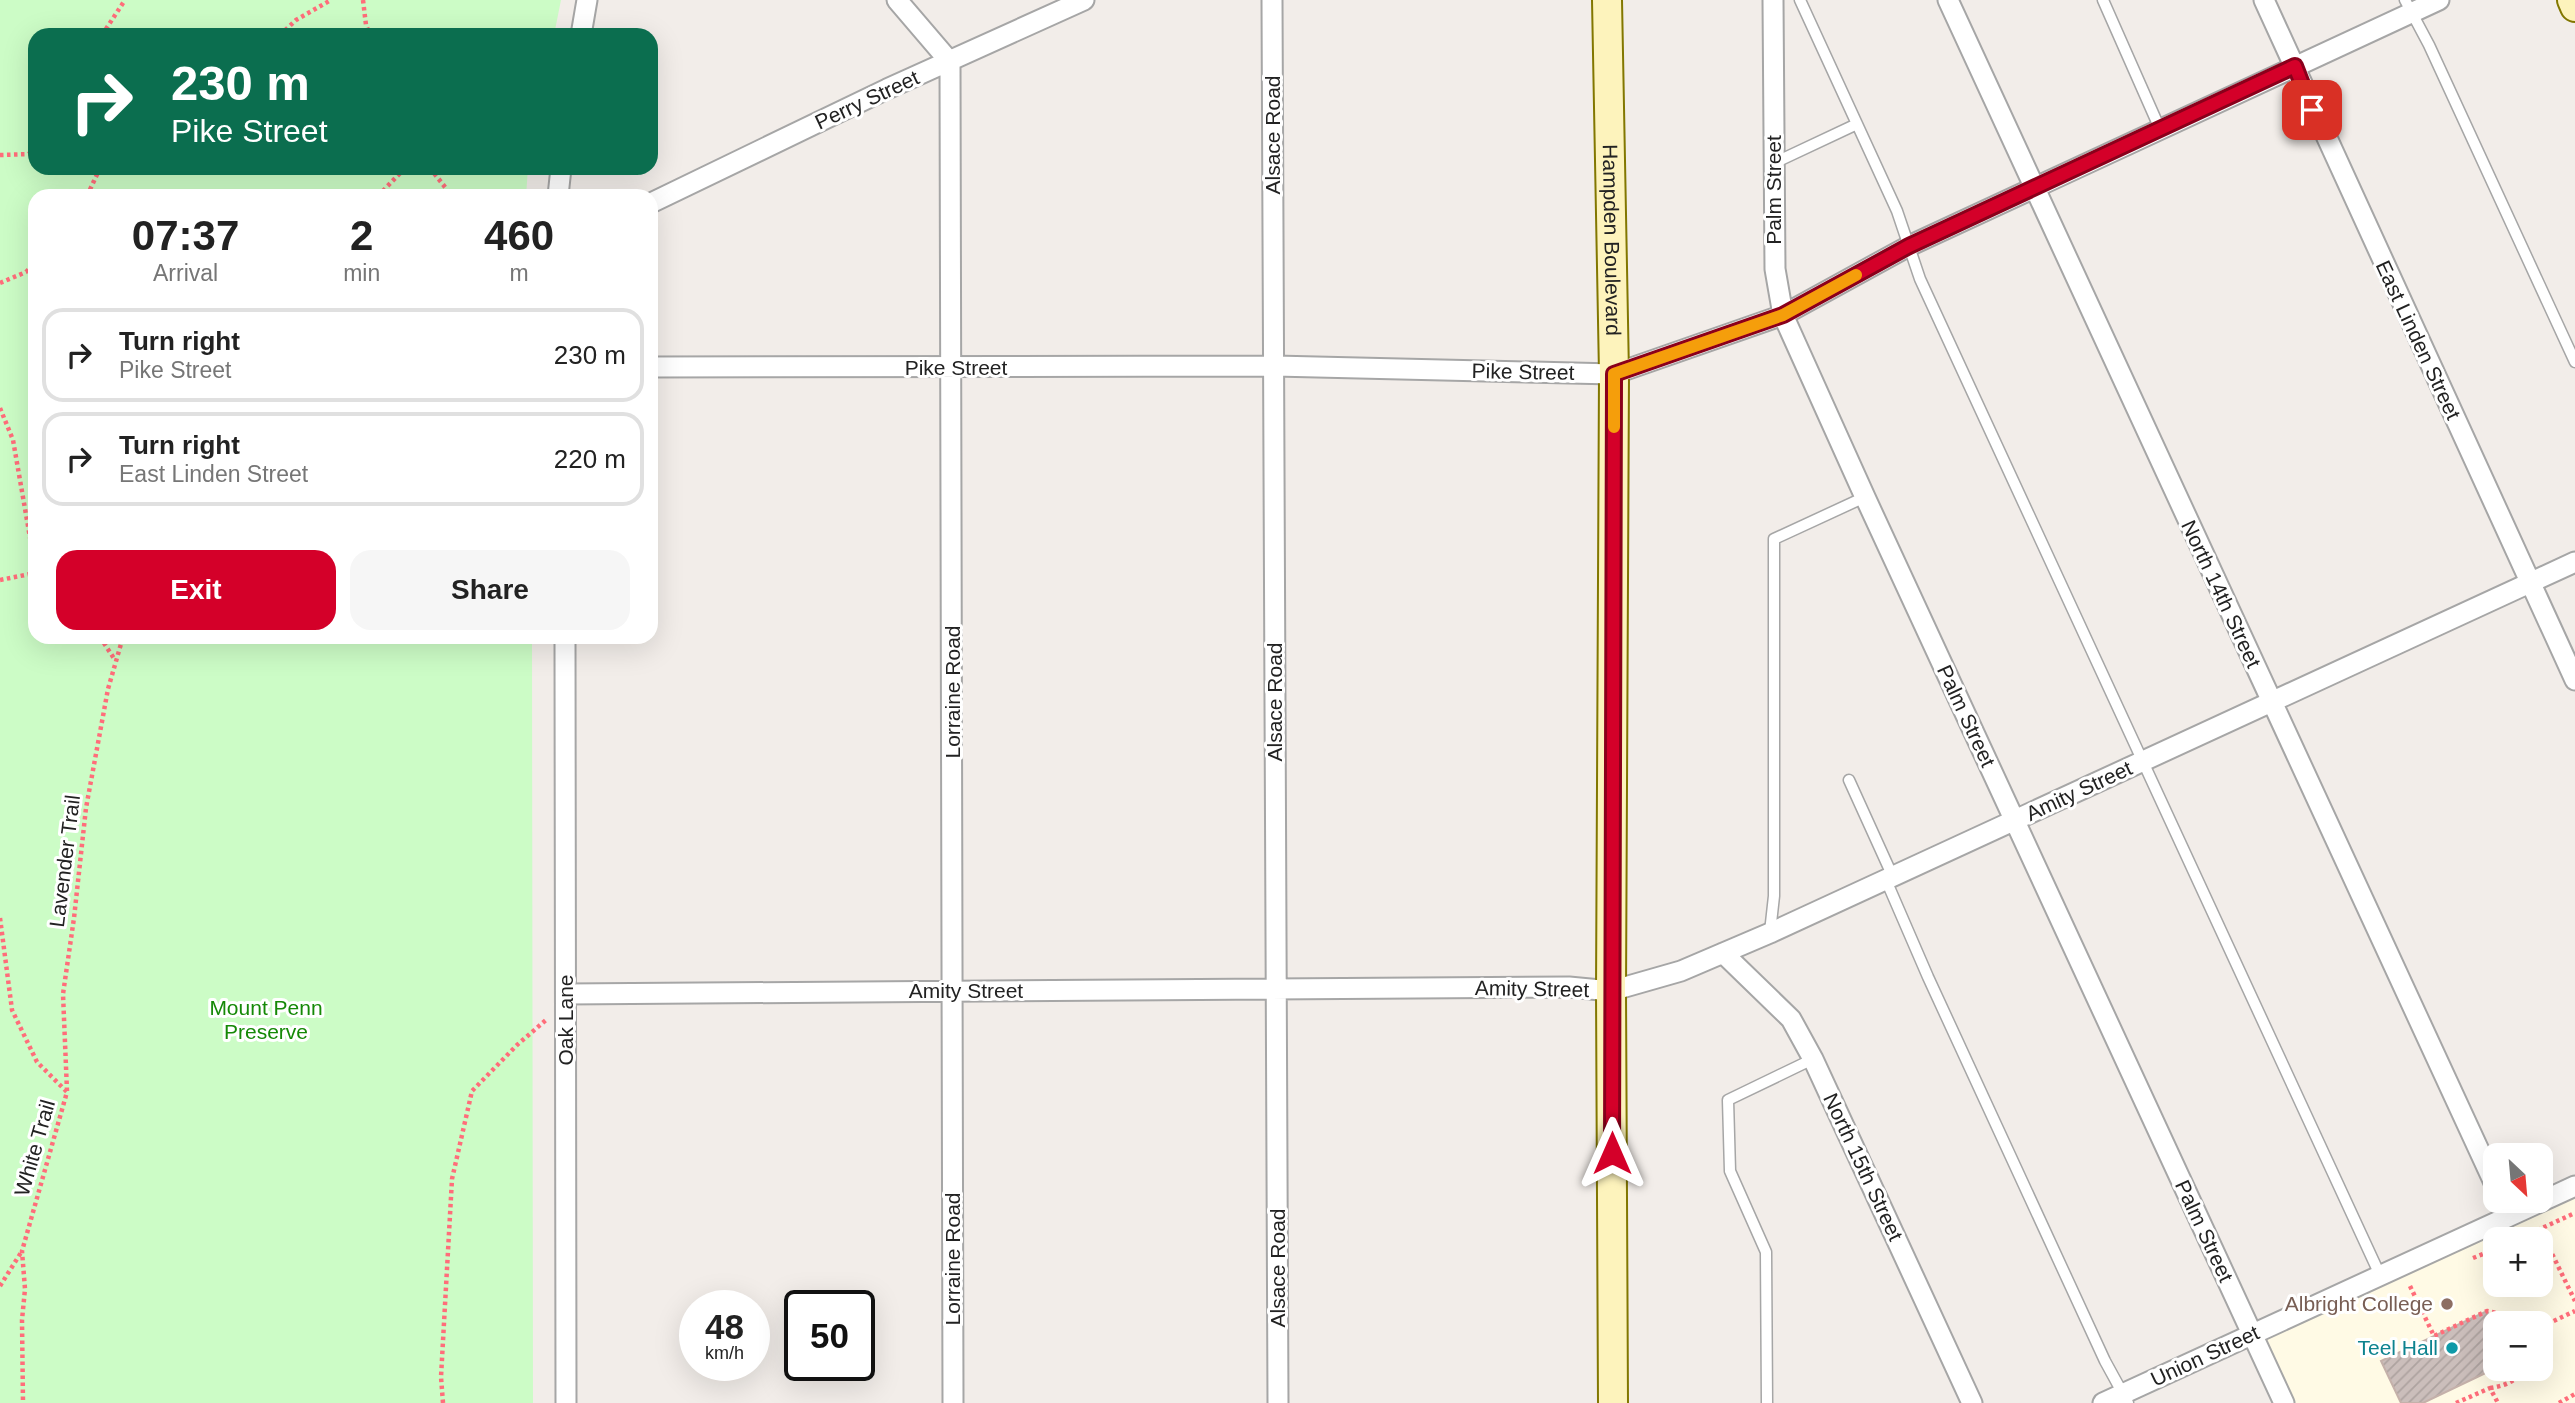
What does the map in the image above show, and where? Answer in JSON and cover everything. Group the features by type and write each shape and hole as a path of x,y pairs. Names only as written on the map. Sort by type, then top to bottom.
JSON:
{"main road":[{"name":"Hampden Boulevard","path":"1607,0 1614,374 1611,991 1613,1403"},
{"path":"2572,0 2575,7"}],"street":[{"path":"581,28 587,0"},
{"path":"897,0 950,62"},
{"name":"Perry Street","path":"658,200 1084,0"},
{"name":"Alsace Road","path":"1272,0 1278,1403"},
{"name":"Palm Street","path":"1773,0 1775,268 1783,315 2284,1403"},
{"name":"North 14th Street","path":"1948,0 2483,1159"},
{"name":"East Linden Street","path":"2264,0 2575,680"},
{"name":"Pike Street","path":"658,368 1275,366 1614,374 1783,315 1909,246 2295,66 2408,6 2439,0"},
{"name":"Lorraine Road","path":"950,62 953,1403"},
{"name":"Amity Street","path":"566,1002 953,990 1569,987 1611,991 1681,971 1770,933 2575,562"},
{"name":"Oak Lane","path":"565,644 566,1403"},
{"name":"North 15th Street","path":"1723,953 1791,1019 1813,1059 1972,1403"},
{"name":"Union Street","path":"2553,1193 2575,1186"},
{"name":"Union Street","path":"2104,1403 2126,1398 2251,1334 2380,1275 2496,1213"}],"lane":[{"path":"1800,0 1897,211 1920,279 2380,1275"},
{"path":"2103,0 2160,129"},
{"path":"2408,6 2429,45 2575,362"},
{"path":"1774,163 1857,124"},
{"path":"1770,933 1774,896 1774,539 1865,497"},
{"path":"1849,780 1951,1026 2099,1349 2126,1398"},
{"path":"1767,1403 1766,1252 1730,1171 1728,1100 1813,1059"}],"path":[{"path":"107,28 125,0"},
{"path":"287,28 296,20 331,0"},
{"path":"363,0 367,28"},
{"path":"0,155 28,154"},
{"path":"385,189 398,175"},
{"path":"436,175 446,189"},
{"path":"0,283 28,270"},
{"path":"0,408 13,440 28,526"},
{"path":"0,580 28,574"},
{"path":"105,644 116,661"},
{"name":"Lavender Trail","path":"67,1092 63,994 75,918 86,808 108,689 120,644"},
{"name":"White Trail","path":"0,918 12,1010 37,1062 67,1092 22,1251 25,1289 22,1320 23,1403"},
{"path":"443,1403 452,1179 472,1091 517,1045 566,1002"},
{"path":"2544,1227 2575,1213"},
{"path":"0,1286 22,1251"},
{"path":"2471,1259 2483,1254"},
{"path":"2553,1256 2575,1301"},
{"path":"2398,1291 2423,1281"},
{"path":"2410,1286 2434,1336 2483,1313"},
{"path":"2553,1321 2575,1311"},
{"path":"2456,1403 2512,1381"},
{"path":"2490,1388 2497,1403"},
{"path":"2559,1403 2575,1394"}],"shaded area":[{"name":"Albright College","path":"2575,1186 2575,1403 2284,1403 2251,1334 2483,1228 2483,1297 2553,1297 2553,1227 2485,1227 2516,1213 2553,1213 2553,1196"}],"green space":[{"name":"Mount Penn Preserve","path":"0,0 561,0 555,28 28,28 28,175 528,175 526,189 28,189 28,644 532,644 533,1403 0,1403"}],"building":[{"name":"Teel Hall","path":"2483,1313 2483,1374 2423,1403 2401,1403 2381,1361"}],"slow traffic":[{"path":"1614,427 1614,374 1783,315 1856,275"}],"place":[{"name":"Albright College","path":"2447,1304"},
{"name":"Teel Hall","path":"2452,1348"}],"route":[{"path":"1612,1153 1614,374 1783,315 1909,246 2295,66 2312,110"}]}
